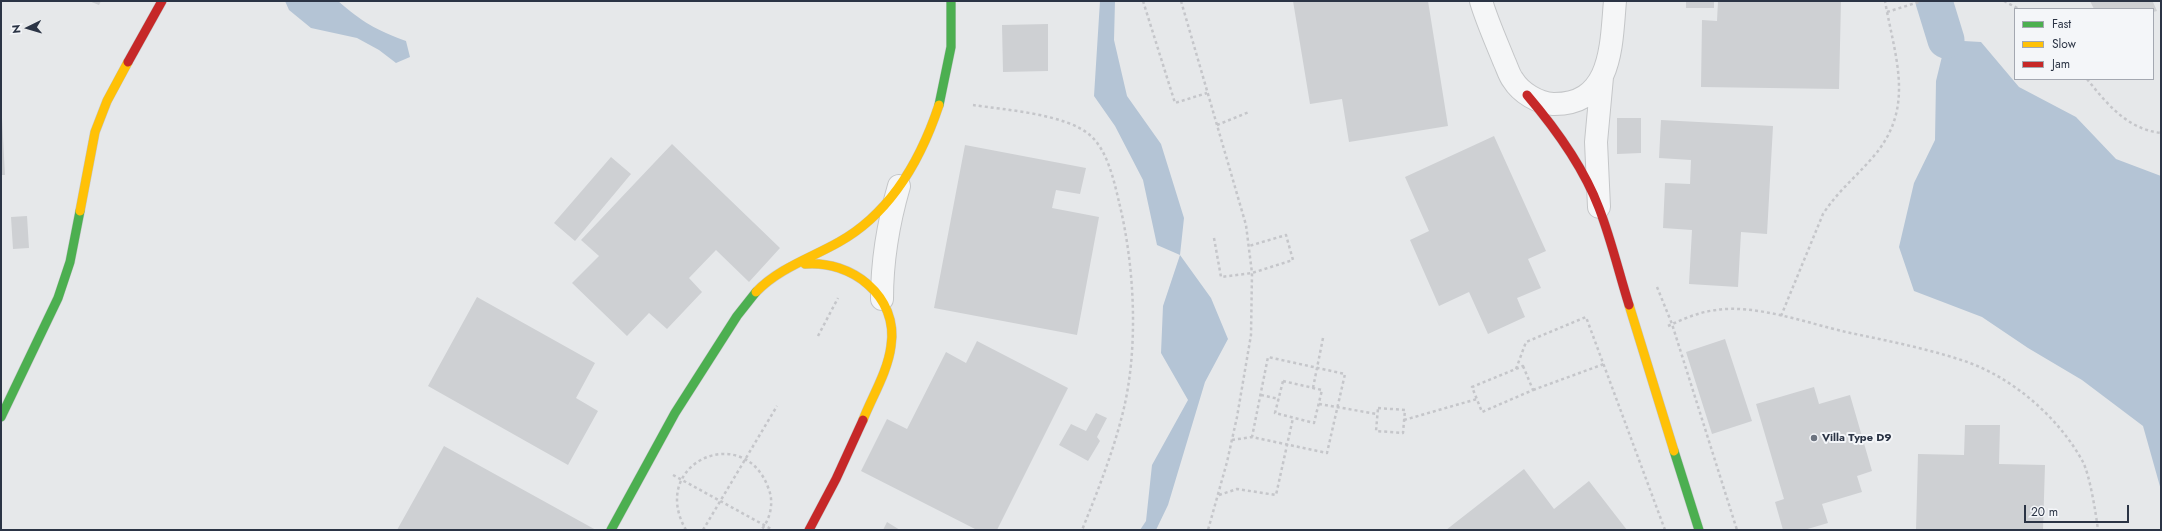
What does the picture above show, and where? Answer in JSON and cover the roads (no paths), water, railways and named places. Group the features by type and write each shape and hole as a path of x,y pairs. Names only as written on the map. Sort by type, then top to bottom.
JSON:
{"street":[{"path":"1,417 51,320 65,278 76,236 87,162 101,116 116,84 162,1"},
{"path":"611,530 647,461 692,385 749,300 770,279 795,265 825,252 853,234 878,212 899,186 926,145 943,97 951,46 951,1"},
{"path":"1481,1 1512,80 1549,120 1569,147 1586,177 1599,208 1699,528"},
{"path":"1599,208 1596,142 1602,77 1611,49 1615,1"},
{"path":"1527,95 1545,104 1565,104 1584,97 1595,88 1602,77"},
{"path":"882,299 886,242 891,214 899,186"},
{"path":"795,265 814,263 834,265 852,272 869,284 882,299 890,320 892,342 886,363 860,428 809,530"}],"water":[{"path":"285,1 338,1 370,25 406,41 410,57 396,63 379,50 357,38 311,28 289,10"},
{"path":"1100,1 1115,1 1114,40 1127,96 1161,144 1184,218 1180,255 1157,245 1143,180 1115,126 1094,96"},
{"path":"1946,40 1981,42 2019,87 2076,117 2116,159 2161,176 2161,490 2143,426 2082,380 2028,348 1982,317 1914,291 1899,247 1914,183 1935,140 1936,81"},
{"path":"1180,255 1211,298 1228,339 1205,382 1168,505 1156,530 1140,530 1146,521 1152,465 1188,400 1161,353 1163,306"}],"waterway":[{"path":"1934,1 1946,40"}],"place":[{"name":"Villa Type D9","path":"1814,438"}]}
